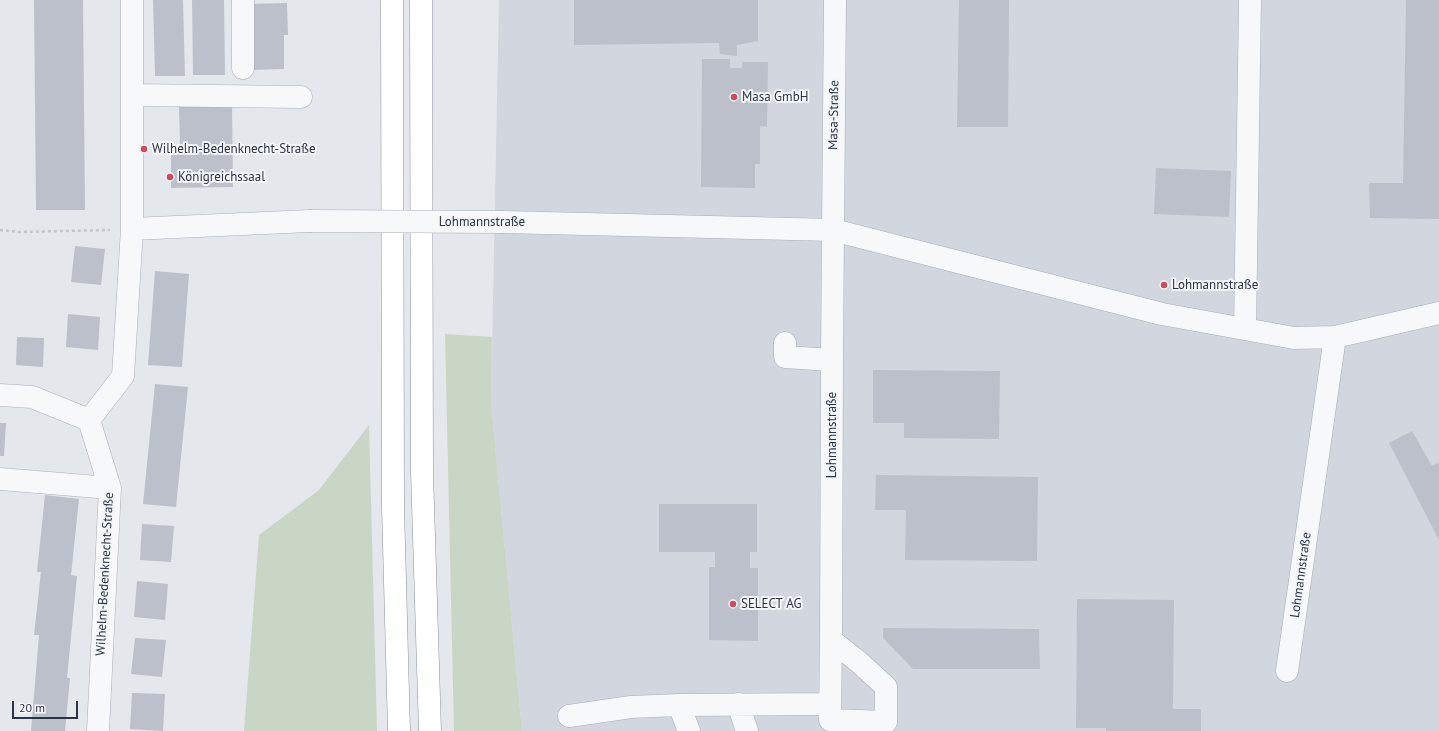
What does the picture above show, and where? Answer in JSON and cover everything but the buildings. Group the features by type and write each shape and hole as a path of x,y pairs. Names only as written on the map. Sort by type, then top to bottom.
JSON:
{"highway":[{"path":"392,0 393,499 398,731"},
{"path":"421,0 422,464 430,731"}],"street":[{"path":"0,395 32,397 88,420 123,376 132,230 132,0"},
{"path":"242,68 243,0"},
{"name":"Masa-Straße","path":"833,230 835,0"},
{"path":"1245,329 1250,0"},
{"path":"132,95 301,96"},
{"name":"Lohmannstraße","path":"132,230 309,221 503,222 833,230 1162,314 1294,338 1335,337 1439,313"},
{"name":"Lohmannstraße","path":"831,640 860,663 886,687 886,722 830,720 833,230"},
{"name":"Lohmannstraße","path":"1287,671 1335,337"},
{"path":"785,343 785,357 832,360"},
{"name":"Wilhelm-Bedenknecht-Straße","path":"88,420 110,488 98,731"},
{"path":"0,479 110,488"},
{"path":"738,704 747,731"},
{"path":"569,716 624,708 679,705 830,704"},
{"path":"679,705 689,731"}],"path":[{"path":"0,230 19,232 132,230"}],"shaded area":[{"path":"499,0 1439,0 1439,731 522,731 491,402"}],"green space":[{"path":"445,334 492,337 491,402 522,731 454,731"},
{"path":"369,425 377,731 244,731 259,535 319,490"}],"place":[{"name":"Masa GmbH","path":"734,97"},
{"name":"Wilhelm-Bedenknecht-Straße","path":"144,149"},
{"name":"Königreichssaal","path":"170,177"},
{"name":"Lohmannstraße","path":"1164,285"},
{"name":"SELECT AG","path":"733,604"}]}
